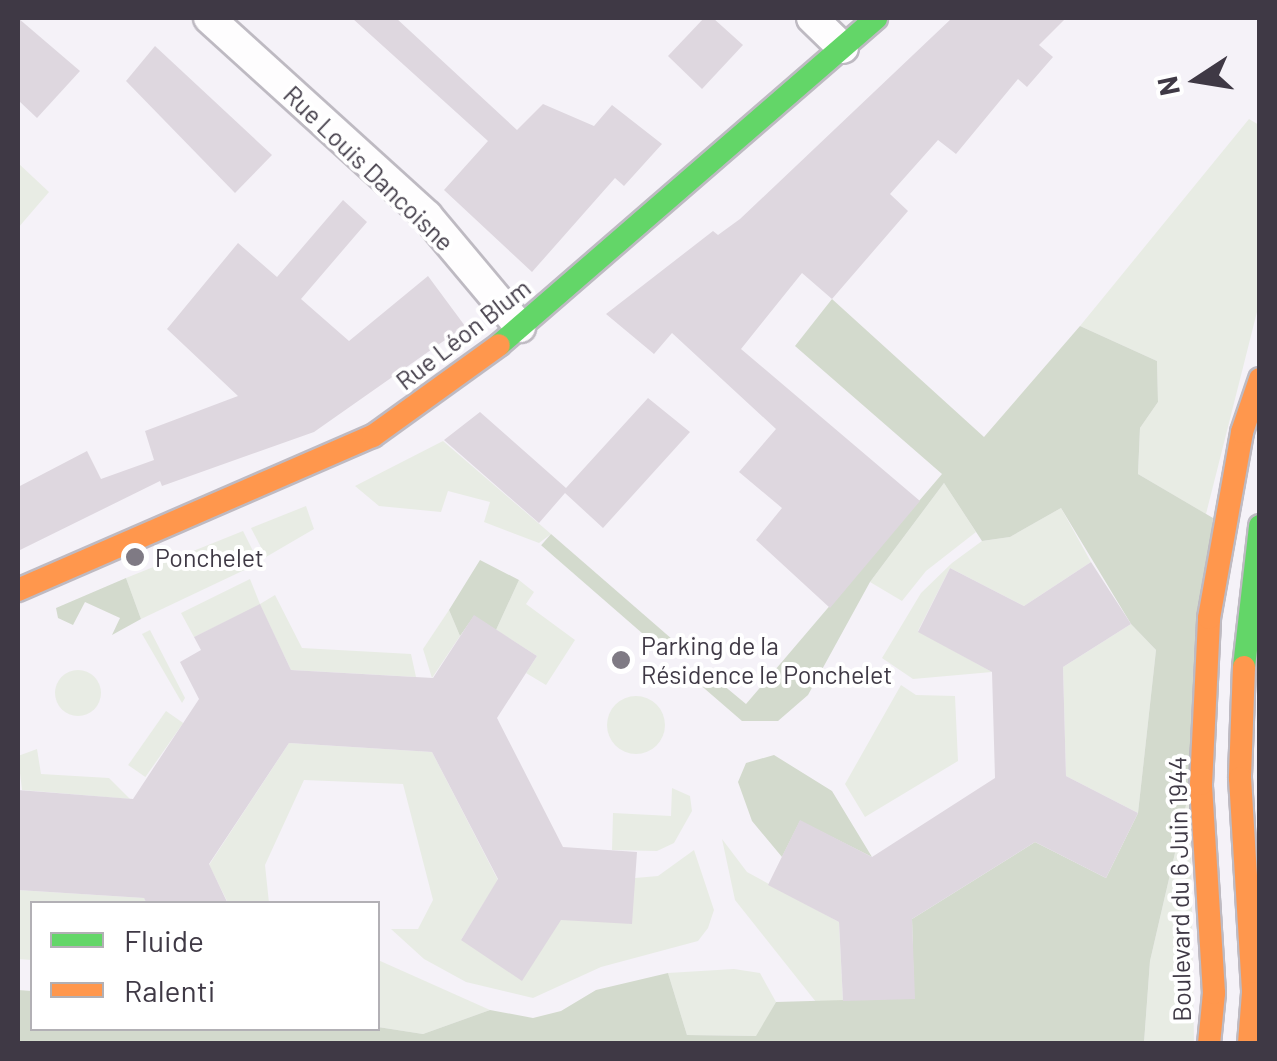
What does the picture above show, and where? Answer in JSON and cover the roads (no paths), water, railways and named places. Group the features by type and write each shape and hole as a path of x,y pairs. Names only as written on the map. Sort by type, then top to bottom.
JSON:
{"main road":[{"name":"Rue Léon Blum","path":"18,590 373,436 520,326 876,18"},
{"name":"Boulevard du 6 Juin 1944","path":"1209,1044 1214,993 1201,784 1209,618 1242,432 1260,379"},
{"path":"1249,1044 1253,993 1240,778 1242,683 1260,526"}],"street":[{"name":"Rue Louis Dancoisne","path":"210,18 428,216 520,326"},
{"path":"812,18 843,48"}],"place":[{"name":"Ponchelet","path":"135,557"},
{"name":"Parking de la Résidence le Ponchelet","path":"621,660"}]}
